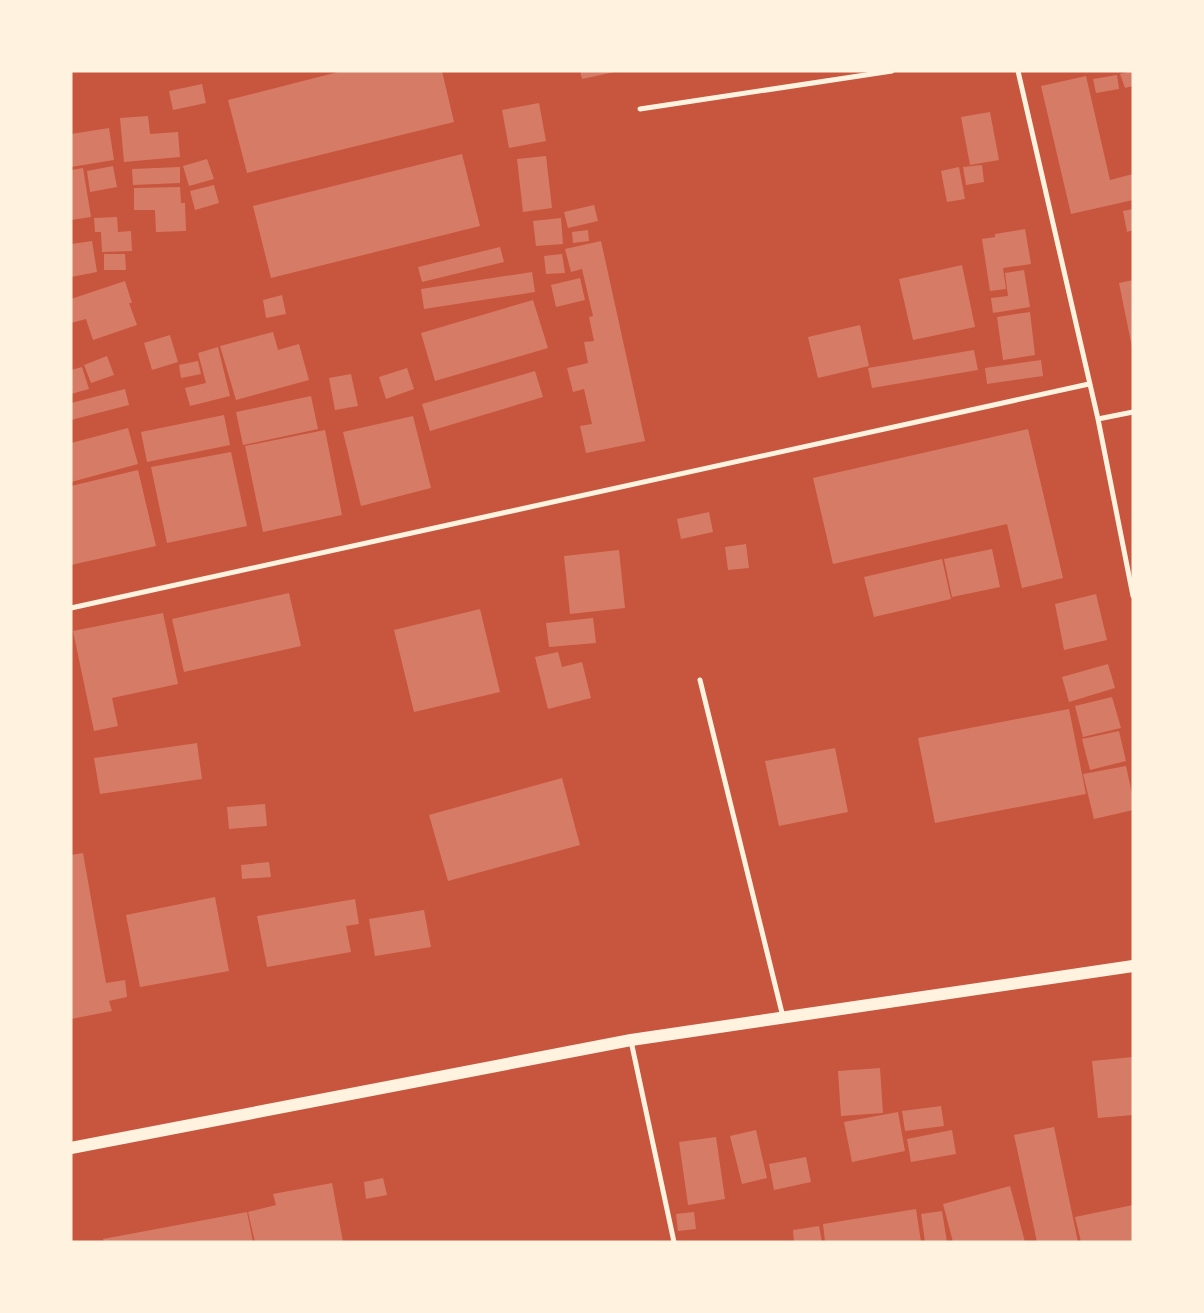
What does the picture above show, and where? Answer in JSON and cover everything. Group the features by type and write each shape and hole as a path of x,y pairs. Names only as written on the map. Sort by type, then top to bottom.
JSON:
{"main road":[{"path":"71,1148 631,1040 1133,966"}],"street":[{"path":"640,109 892,71"},
{"path":"1018,71 1098,419 1133,596"},
{"path":"71,608 1089,384"},
{"path":"1098,419 1133,412"},
{"path":"700,680 783,1017"},
{"path":"631,1040 674,1242"}],"building":[{"path":"342,71 442,71 454,122 247,173 228,100"},
{"path":"580,71 614,71 614,72 582,79"},
{"path":"1133,71 1133,86 1125,88 1120,74"},
{"path":"1117,75 1119,89 1096,93 1093,79"},
{"path":"1086,76 1110,180 1133,174 1133,200 1071,214 1041,86"},
{"path":"202,84 206,103 173,110 169,91"},
{"path":"539,103 546,141 509,148 502,110"},
{"path":"990,112 999,160 970,165 961,117"},
{"path":"148,116 150,134 178,132 180,157 124,162 120,118"},
{"path":"109,128 114,160 71,167 71,134"},
{"path":"462,154 480,226 271,278 253,206"},
{"path":"546,156 552,208 523,212 517,159"},
{"path":"207,159 214,179 189,186 183,166"},
{"path":"982,165 984,182 966,185 963,167"},
{"path":"113,166 117,187 90,192 87,171"},
{"path":"180,167 180,183 133,185 132,169"},
{"path":"959,167 965,199 947,202 941,171"},
{"path":"83,168 91,217 71,220 71,170"},
{"path":"214,185 219,203 195,210 190,191"},
{"path":"180,187 181,203 185,203 186,231 156,232 155,210 134,210 134,188"},
{"path":"594,205 598,221 568,228 564,212"},
{"path":"1133,209 1133,230 1127,232 1123,211"},
{"path":"117,217 118,232 131,231 132,251 102,252 101,232 95,232 94,218"},
{"path":"561,218 563,244 536,246 533,221"},
{"path":"1025,229 1031,264 1003,268 1006,289 990,291 982,239 995,237 995,234"},
{"path":"588,230 589,241 573,243 572,232"},
{"path":"92,241 97,272 71,277 71,244"},
{"path":"601,241 645,441 586,453 580,426 592,424 584,389 573,392 567,368 588,363 584,342 594,341 589,317 593,316 582,269 571,272 565,249"},
{"path":"500,247 504,262 422,282 418,267"},
{"path":"104,254 125,254 126,270 104,270"},
{"path":"562,254 565,273 546,274 544,256"},
{"path":"962,265 975,327 913,340 899,279"},
{"path":"1024,270 1030,307 993,313 991,298 1008,296 1005,273"},
{"path":"532,272 535,292 424,309 421,289"},
{"path":"580,278 585,300 556,307 551,285"},
{"path":"1133,280 1133,347 1132,347 1119,283"},
{"path":"125,281 132,303 129,303 137,325 93,340 86,319 71,323 71,299"},
{"path":"282,295 286,314 266,318 263,300"},
{"path":"533,300 548,348 435,381 421,333"},
{"path":"1030,312 1035,355 1003,360 997,317"},
{"path":"860,325 869,366 818,378 808,337"},
{"path":"273,332 278,350 299,344 309,380 236,400 220,346"},
{"path":"170,335 178,362 152,370 144,343"},
{"path":"218,347 230,396 190,406 185,388 206,383 198,353"},
{"path":"974,350 978,370 872,388 868,368"},
{"path":"107,356 114,375 91,383 84,365"},
{"path":"1041,360 1043,376 987,384 985,368"},
{"path":"198,361 201,374 181,378 179,365"},
{"path":"82,367 89,389 71,394 71,370"},
{"path":"407,368 414,389 386,399 379,377"},
{"path":"535,371 543,397 430,431 422,404"},
{"path":"351,374 358,406 335,410 329,378"},
{"path":"125,389 129,405 71,420 71,403"},
{"path":"311,396 318,429 243,445 236,412"},
{"path":"224,415 230,445 147,462 141,432"},
{"path":"413,416 431,488 361,506 343,432"},
{"path":"128,428 138,464 71,482 71,443"},
{"path":"1028,429 1063,578 1022,588 1007,524 833,564 813,478"},
{"path":"325,430 342,515 263,532 245,446"},
{"path":"231,452 247,526 167,543 151,467"},
{"path":"138,470 156,546 71,565 71,486"},
{"path":"709,512 713,532 681,539 677,519"},
{"path":"746,544 749,568 728,570 725,547"},
{"path":"992,549 1000,587 952,597 944,559"},
{"path":"619,550 625,608 570,614 564,556"},
{"path":"942,559 951,599 874,617 864,577"},
{"path":"289,593 301,646 184,672 172,619"},
{"path":"1096,594 1107,640 1064,650 1055,604"},
{"path":"480,609 500,692 414,712 394,630"},
{"path":"163,613 178,684 112,698 118,726 94,731 73,631"},
{"path":"593,618 596,643 549,647 546,623"},
{"path":"558,652 562,667 582,662 591,698 548,709 535,657"},
{"path":"1108,664 1115,688 1069,702 1062,677"},
{"path":"1112,697 1121,728 1083,737 1075,706"},
{"path":"1069,709 1086,794 935,823 918,738"},
{"path":"1119,731 1126,761 1090,770 1082,739"},
{"path":"197,743 202,779 100,794 94,758"},
{"path":"835,748 848,812 779,826 765,761"},
{"path":"1126,766 1133,798 1133,810 1094,819 1083,774"},
{"path":"562,778 580,845 448,881 429,815"},
{"path":"265,804 267,826 229,829 227,807"},
{"path":"83,853 106,983 125,980 127,997 109,1001 112,1011 71,1019 71,855"},
{"path":"269,862 271,877 242,879 241,865"},
{"path":"215,897 229,971 140,987 126,915"},
{"path":"355,899 359,924 346,926 351,952 267,967 257,916"},
{"path":"424,910 431,947 375,956 369,919"},
{"path":"1133,1057 1133,1115 1098,1118 1092,1061"},
{"path":"880,1068 883,1113 841,1116 838,1071"},
{"path":"941,1106 944,1126 905,1131 902,1111"},
{"path":"898,1112 905,1151 852,1162 844,1122"},
{"path":"1054,1127 1078,1242 1037,1242 1014,1135"},
{"path":"756,1130 767,1178 742,1184 730,1136"},
{"path":"952,1130 956,1154 911,1162 907,1139"},
{"path":"716,1137 725,1199 688,1205 679,1142"},
{"path":"806,1157 811,1182 774,1190 769,1164"},
{"path":"383,1178 387,1195 366,1199 364,1182"},
{"path":"332,1183 343,1242 255,1242 248,1212 276,1205 273,1194"},
{"path":"1010,1186 1025,1242 953,1242 943,1204"},
{"path":"1133,1205 1133,1242 1081,1242 1075,1217"},
{"path":"916,1209 921,1242 825,1242 823,1224"},
{"path":"942,1211 947,1242 925,1242 921,1214"},
{"path":"247,1212 253,1242 104,1242 103,1239"},
{"path":"694,1212 696,1229 678,1231 676,1214"},
{"path":"819,1226 822,1242 794,1242 793,1230"}]}
